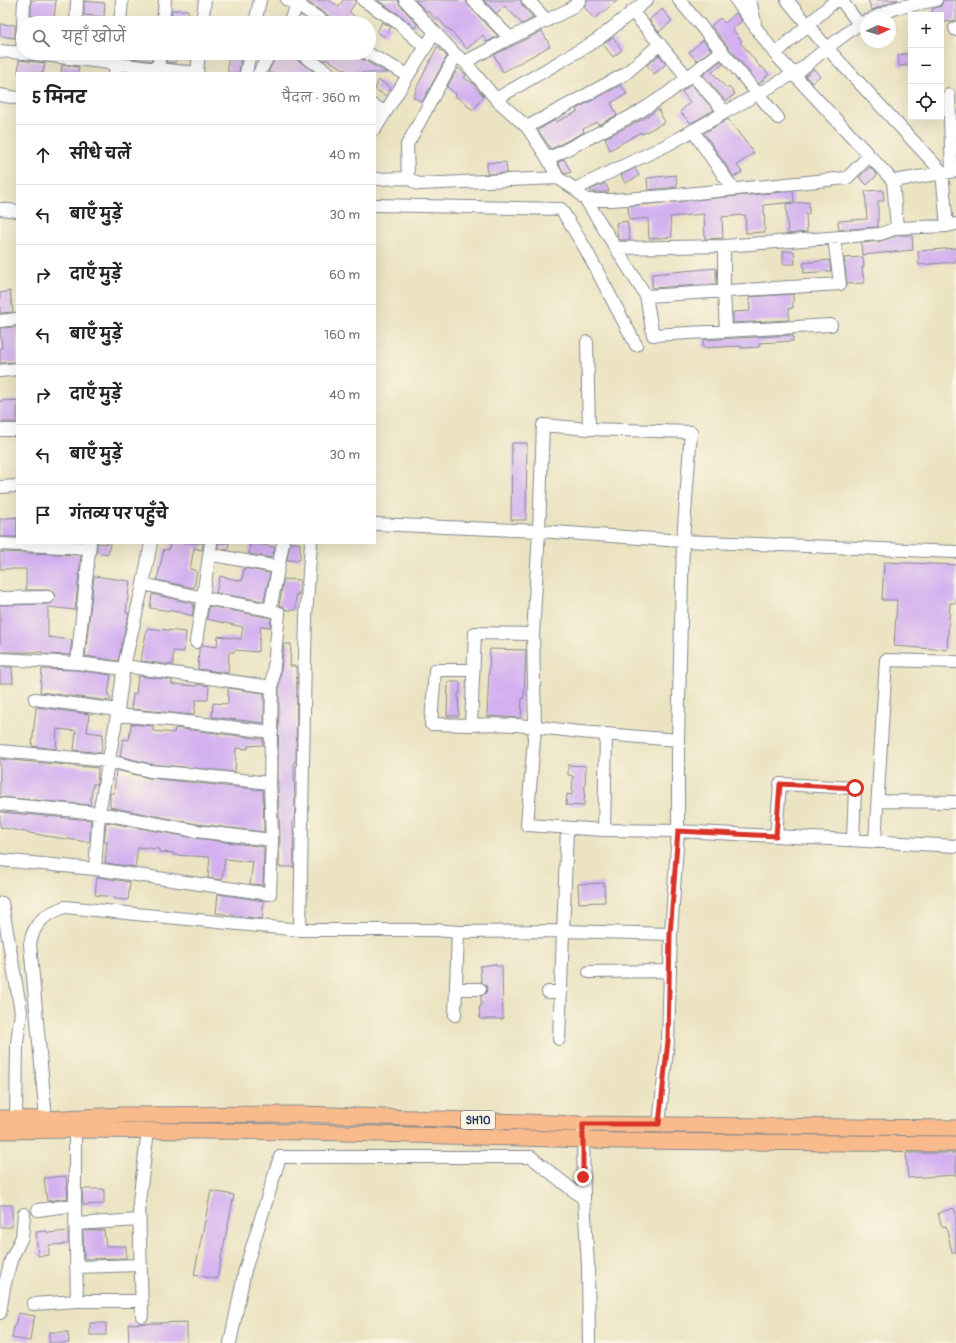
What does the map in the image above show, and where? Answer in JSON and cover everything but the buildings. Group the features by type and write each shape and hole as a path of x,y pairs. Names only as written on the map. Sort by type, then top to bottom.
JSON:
{"main road":[{"name":"SH10","path":"0,1118 46,1119 122,1115 302,1114 583,1124 956,1128"},
{"name":"SH10","path":"0,1131 75,1130 309,1132 583,1140 956,1144"}],"street":[{"path":"23,16 24,0"},
{"path":"76,16 77,0"},
{"path":"121,16 122,0"},
{"path":"164,16 165,0"},
{"path":"203,16 205,0"},
{"path":"257,16 260,0"},
{"path":"363,0 397,22 426,47"},
{"path":"405,0 461,59 496,99 528,127 558,178 575,188 586,200 646,296 653,335 831,325"},
{"path":"473,0 510,38"},
{"path":"528,0 546,21"},
{"path":"408,178 407,145 461,59 546,21 572,8 580,0"},
{"path":"496,99 597,40 647,0"},
{"path":"679,0 778,118"},
{"path":"736,0 775,54 893,180 897,228"},
{"path":"750,0 756,27"},
{"path":"787,0 828,48 950,171"},
{"path":"775,54 836,0"},
{"path":"840,0 860,19"},
{"path":"886,12 896,8 936,0"},
{"path":"290,16 295,2 316,16"},
{"path":"632,11 660,44 725,112"},
{"path":"575,188 670,144 794,74 860,24"},
{"path":"376,125 380,109 408,75 435,32"},
{"path":"528,127 625,74 660,44"},
{"path":"0,51 16,52"},
{"path":"548,159 639,112 668,93 721,51"},
{"path":"376,57 408,75"},
{"path":"97,60 158,70 184,72"},
{"path":"158,70 159,60"},
{"path":"197,72 198,60"},
{"path":"246,72 249,60"},
{"path":"260,72 266,60"},
{"path":"310,60 327,72"},
{"path":"0,96 16,98"},
{"path":"616,248 724,246 880,234 897,228 951,225 949,96"},
{"path":"693,131 733,189"},
{"path":"586,200 611,200 847,178 870,156"},
{"path":"893,180 950,171"},
{"path":"376,179 408,178 418,184 558,178"},
{"path":"376,205 561,209 585,248 636,345"},
{"path":"0,209 16,211"},
{"path":"646,296 840,284 834,238"},
{"path":"724,246 726,331"},
{"path":"0,321 16,319"},
{"path":"587,342 589,429"},
{"path":"0,371 16,369"},
{"path":"659,1124 668,1041 670,934 678,831 678,740 683,541 691,432 589,429 543,425 540,531 533,634 535,727 527,825 604,830 678,831 956,846"},
{"path":"0,430 16,430"},
{"path":"0,486 16,486"},
{"path":"376,524 540,531 683,541 956,552"},
{"path":"0,544 89,546 77,663"},
{"path":"94,869 99,813 124,668 151,544"},
{"path":"270,610 283,544"},
{"path":"300,930 306,617 311,544"},
{"path":"196,642 210,548 278,567"},
{"path":"0,860 94,869 270,894 272,840 270,784 272,687 279,613 270,610 202,598 143,584"},
{"path":"0,598 48,597"},
{"path":"471,725 475,632 533,634"},
{"path":"0,659 77,663 272,687"},
{"path":"875,842 886,660 956,662"},
{"path":"473,670 435,670 431,724 492,724 678,740"},
{"path":"35,699 117,713 272,732"},
{"path":"604,830 606,734"},
{"path":"0,751 109,761 150,771 270,784"},
{"path":"776,836 780,784 855,788 853,840"},
{"path":"878,801 956,802"},
{"path":"0,804 99,813 196,831 272,840"},
{"path":"559,1039 567,828"},
{"path":"2,903 21,1012 17,1044 16,1119"},
{"path":"46,1119 30,944 32,932 37,924 54,911 65,907 300,930 436,930 458,932 564,931 670,934"},
{"path":"455,1015 458,932"},
{"path":"589,972 670,971"},
{"path":"457,989 480,989"},
{"path":"548,992 561,992"},
{"path":"583,1124 589,1343"},
{"path":"75,1130 77,1301"},
{"path":"142,1316 139,1201 148,1131"},
{"path":"230,1343 245,1270 280,1157 531,1157 584,1199"},
{"path":"38,1210 75,1205"},
{"path":"0,1313 6,1260 22,1237 24,1214"},
{"path":"75,1224 139,1220"},
{"path":"76,1267 141,1265"},
{"path":"33,1304 77,1301 142,1301"}],"route":[{"path":"583,1177 583,1124 659,1124 668,1041 670,934 678,831 776,836 780,784 855,788"}]}
